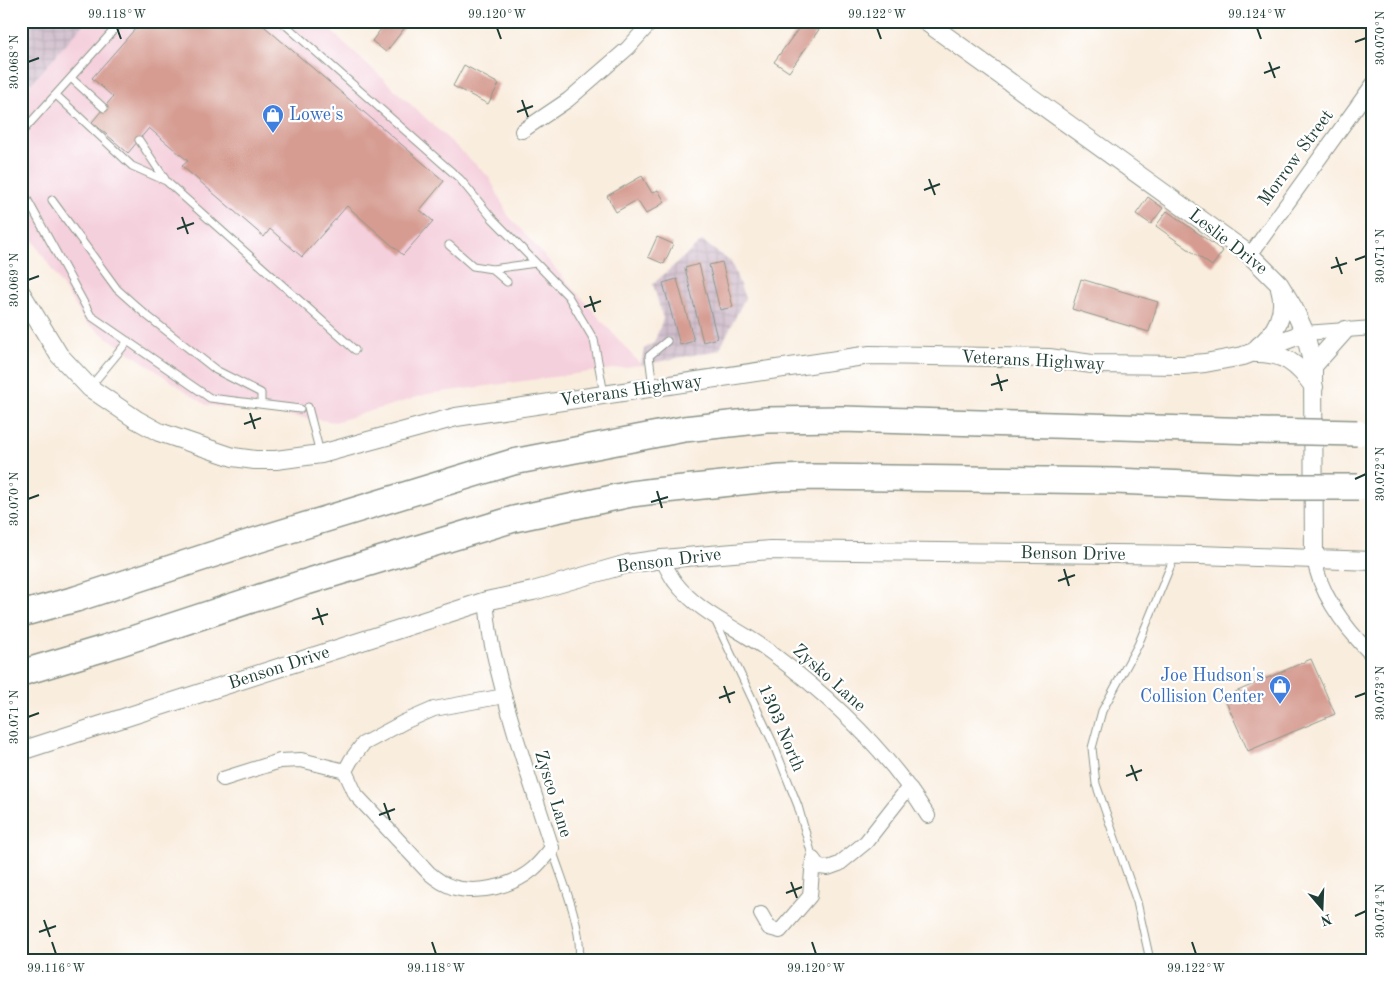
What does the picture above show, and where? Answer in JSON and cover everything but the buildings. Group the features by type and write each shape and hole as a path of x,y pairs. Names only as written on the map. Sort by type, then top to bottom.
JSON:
{"highway":[{"path":"21,614 513,462 684,429 766,420 842,418 1365,433"},
{"path":"21,674 60,660 514,519 631,494 780,478 813,477 1116,480 1260,487 1365,487"}],"street":[{"path":"522,131 568,100 628,48 652,21"},
{"name":"Leslie Drive","path":"925,21 1250,255 1279,284 1294,309 1305,333 1313,366 1314,558 1316,574 1341,620 1351,634 1373,656"},
{"name":"Morrow Street","path":"1250,255 1373,84"},
{"path":"1250,354 1275,331 1282,311 1282,295 1279,284"},
{"name":"Veterans Highway","path":"21,294 60,355 90,388 137,420 159,432 233,457 255,460 276,460 320,454 456,417 870,355 1049,358 1092,364 1205,364 1250,354 1305,333"},
{"path":"1305,333 1373,328"},
{"path":"1313,366 1345,330"},
{"path":"1250,354 1267,353 1285,358 1300,368 1314,386"},
{"name":"Benson Drive","path":"21,751 486,601 533,591 627,564 662,559 770,550 1175,555 1314,558 1373,562"},
{"name":"Zysko Lane","path":"662,559 675,582 687,595 710,614 755,640 821,692 882,754 928,816"},
{"name":"Zysco Lane","path":"345,771 356,795 429,873 451,887 464,890 479,890 506,884 534,868 552,848 504,696 492,649 486,601"},
{"path":"223,779 280,761 301,760 345,771 363,744 404,722 434,709 504,696"},
{"path":"813,859 819,867 828,868 839,864 866,842 908,787"},
{"path":"762,914 769,928 780,931 810,896 813,859"}],"lane":[{"path":"21,133 122,21"},
{"path":"281,21 460,179 492,218 568,296 594,340 604,395"},
{"path":"71,78 104,108"},
{"path":"56,96 132,166 166,181"},
{"path":"138,140 166,181 355,350"},
{"path":"21,188 92,316 210,398 304,408 320,454"},
{"path":"52,200 117,289 145,314 216,370 261,393 261,404"},
{"path":"449,245 473,266 492,269 536,263"},
{"path":"492,269 507,282"},
{"path":"90,388 128,341"},
{"path":"653,387 649,356 667,341"},
{"path":"1150,960 1137,902 1096,784 1092,748 1102,711 1138,645 1175,555"},
{"name":"1303 North","path":"710,614 720,627 773,743 798,806 813,859"},
{"path":"552,848 580,942 580,960"}],"shaded area":[{"path":"21,21 86,21 31,84 21,74"},
{"path":"86,21 321,21 489,177 508,215 641,365 428,394 335,422 206,405 86,323 34,242 21,216 21,95"},
{"path":"702,241 731,262 745,298 719,350 641,365 644,349 654,343 663,319 653,284"}],"place":[{"name":"Lowe's","path":"273,134"},
{"name":"Joe Hudson's Collision Center","path":"1280,705"}]}
